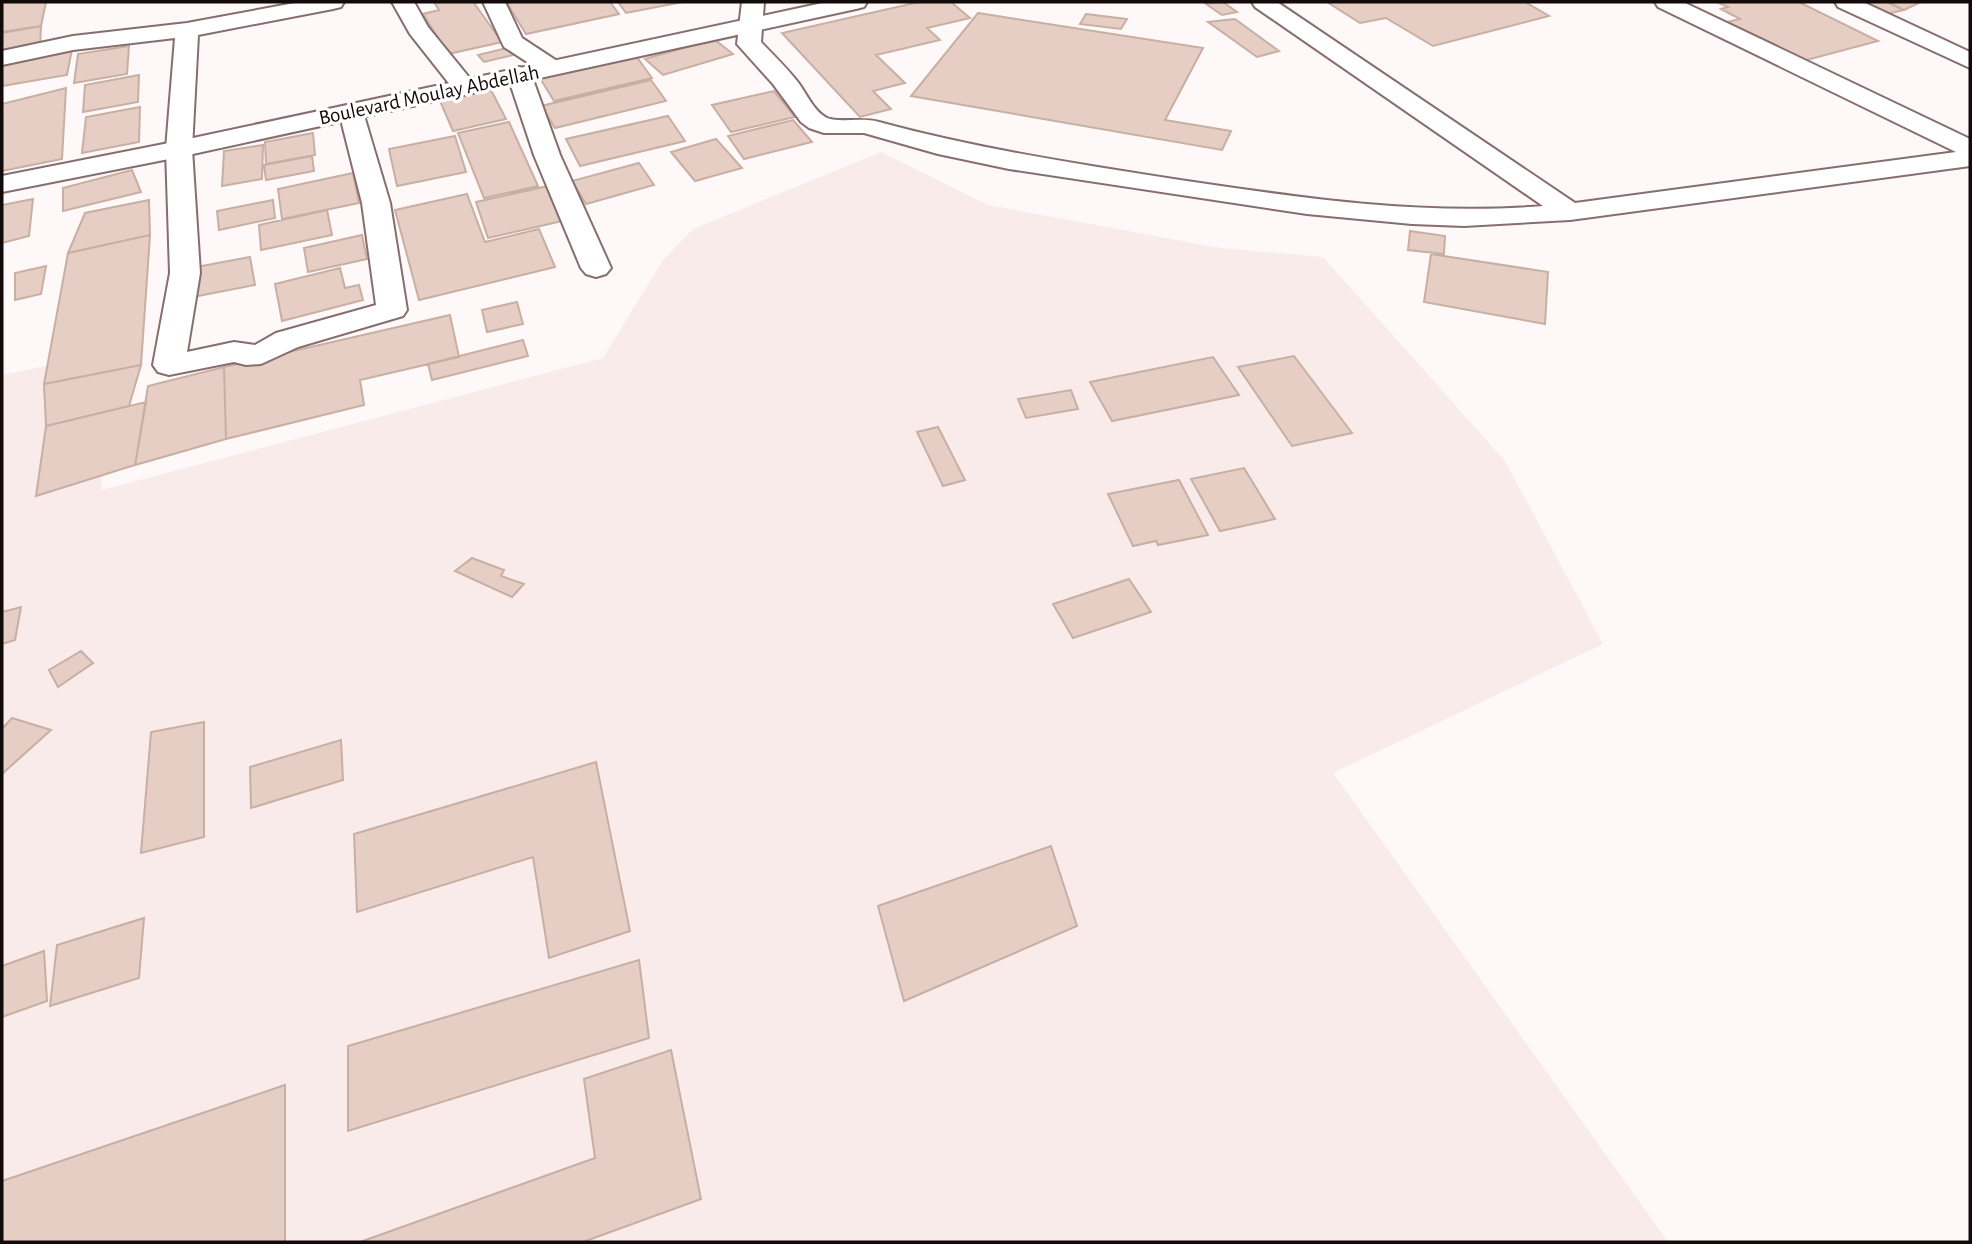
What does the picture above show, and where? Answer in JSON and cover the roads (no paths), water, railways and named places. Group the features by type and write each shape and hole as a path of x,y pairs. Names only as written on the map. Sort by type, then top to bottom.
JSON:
{"street":[{"path":"2,58 73,43 187,30 333,2"},
{"path":"403,2 418,29 464,86"},
{"path":"494,2 512,42 552,68"},
{"name":"Boulevard Moulay Abdellah","path":"2,184 179,149 552,68 751,14 856,2"},
{"path":"1263,2 1570,212"},
{"path":"1666,2 1970,149"},
{"path":"1846,2 1970,61"},
{"path":"751,14 749,44 765,59 817,122 837,128 867,126 916,142 1032,165 1306,207 1484,219 1570,212 1970,158"},
{"path":"187,30 179,149 185,273 169,365 234,352 246,355 261,354 287,340 392,310 376,203 351,112"},
{"path":"519,74 547,155 596,268"}]}
